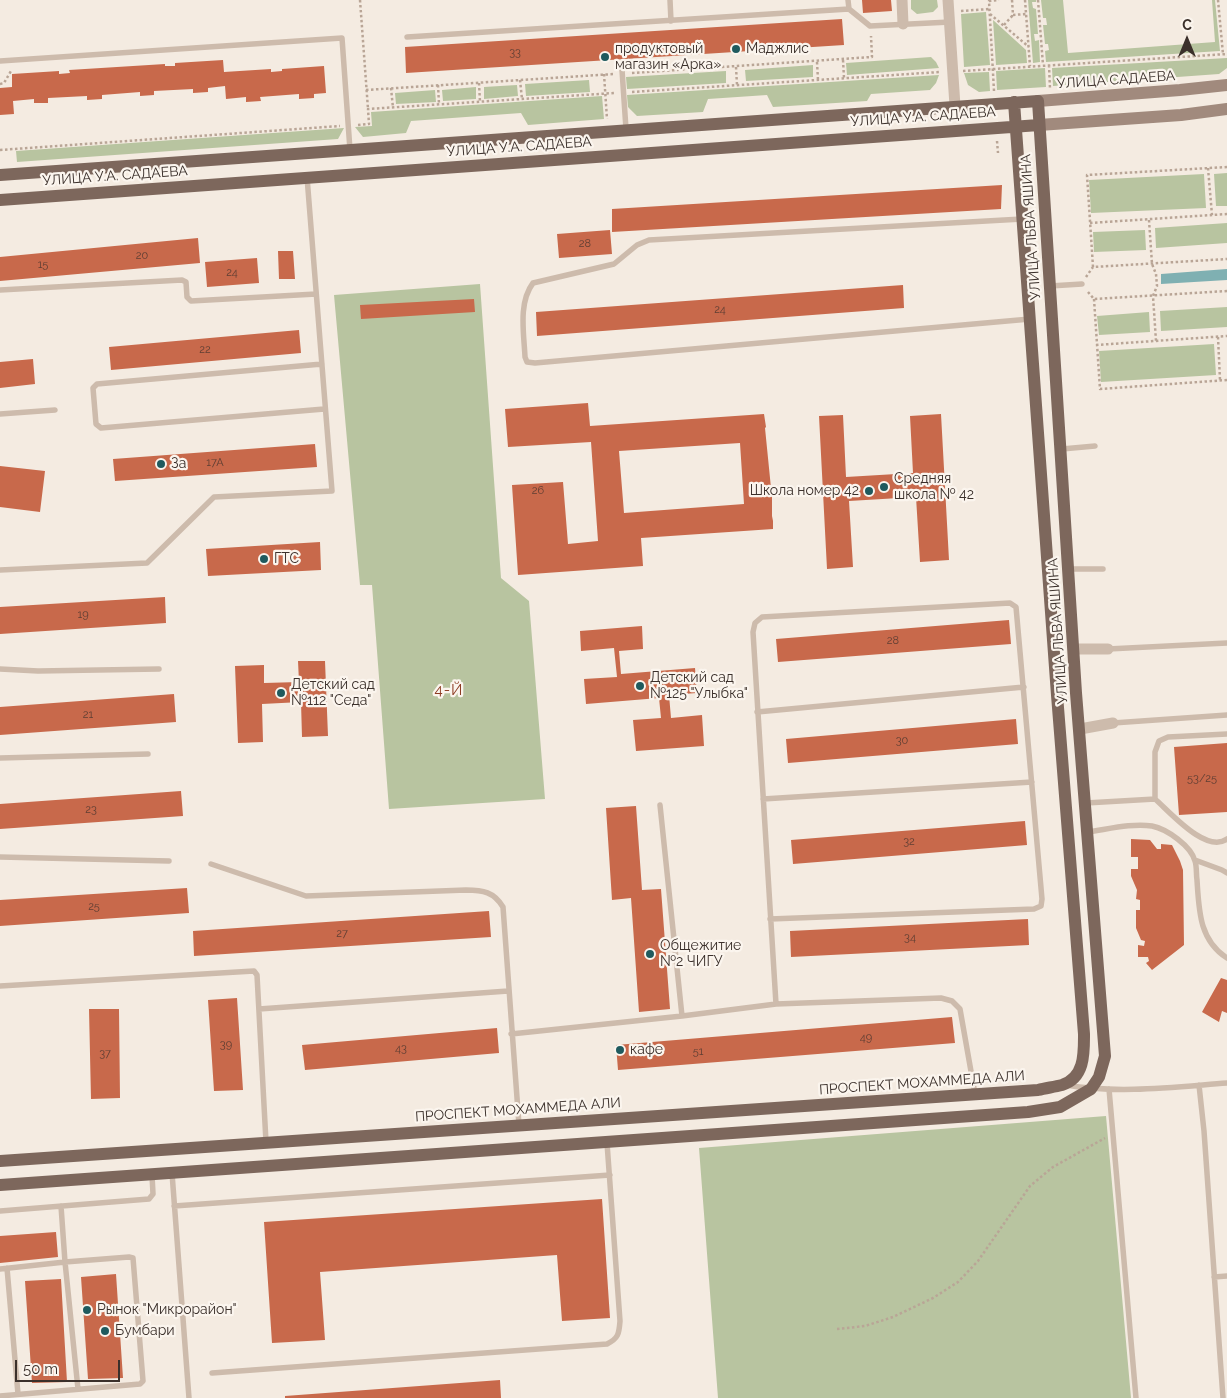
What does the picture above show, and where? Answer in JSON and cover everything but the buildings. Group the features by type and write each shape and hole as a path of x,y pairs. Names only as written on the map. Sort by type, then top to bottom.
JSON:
{"main road":[{"name":"УЛИЦА САДАЕВА","path":"1038,101 1227,85"},
{"name":"УЛИЦА У.А. САДАЕВА","path":"0,175 1038,101"},
{"name":"УЛИЦА ЛЬВА ЯШИНА","path":"1038,101 1062,449 1068,569 1105,1056 1099,1076 1090,1089"},
{"name":"УЛИЦА ЛЬВА ЯШИНА","path":"1014,102 1084,1034 1082,1066 1073,1078 1064,1085"},
{"path":"1039,124 1181,115 1227,109"},
{"name":"УЛИЦА У.А. САДАЕВА","path":"0,200 1039,124"},
{"path":"1068,834 1088,832"},
{"name":"ПРОСПЕКТ МОХАММЕДА АЛИ","path":"0,1161 1038,1090 1064,1085"},
{"path":"0,1185 1028,1112 1060,1107 1090,1089"}],"street":[{"path":"902,0 903,24"},
{"path":"948,0 955,106"},
{"path":"1074,649 1108,649"},
{"path":"1080,729 1113,723"}],"lane":[{"path":"670,0 671,21"},
{"path":"848,0 849,10"},
{"path":"407,37 849,10 870,26 950,22"},
{"path":"0,61 342,38 350,150"},
{"path":"622,71 626,129"},
{"path":"0,570 147,563 214,497 332,491 307,178"},
{"path":"1022,220 648,240 637,245 614,264 533,284 527,291 524,301 524,357 527,362 534,363 1030,318"},
{"path":"0,290 182,280 186,282 188,299 191,301 316,294"},
{"path":"1050,286 1082,284"},
{"path":"322,364 97,384 93,388 96,424 101,428 324,408"},
{"path":"0,414 55,410"},
{"path":"1062,449 1095,446"},
{"path":"1068,569 1103,569"},
{"path":"770,919 1034,909 1040,906 1042,900 1016,607 1010,603 762,617 755,623 753,632 757,712 770,919 776,1004"},
{"path":"1108,649 1227,643"},
{"path":"0,669 38,671 160,669"},
{"path":"757,712 1024,687"},
{"path":"1113,723 1227,715"},
{"path":"1155,799 1155,752 1159,741 1168,737 1227,734"},
{"path":"0,758 148,754"},
{"path":"763,799 1032,782"},
{"path":"1086,803 1155,799 1194,835 1215,842 1223,842 1227,839"},
{"path":"660,805 682,1016"},
{"path":"1088,832 1154,826 1173,835 1184,844 1195,860 1199,916 1205,934 1219,953 1227,958"},
{"path":"0,858 169,861"},
{"path":"1195,860 1227,873"},
{"path":"211,864 306,896 466,890 483,890 491,893 503,907 519,1126"},
{"path":"0,986 252,971 257,975 266,1142"},
{"path":"259,1008 508,991"},
{"path":"511,1034 776,1004 942,998 952,1001 960,1009 975,1094"},
{"path":"1064,1085 1090,1089 1109,1089 1227,1083"},
{"path":"1199,1085 1223,1398"},
{"path":"1109,1089 1136,1398"},
{"path":"212,1373 607,1344 615,1340 619,1332 620,1321 607,1143"},
{"path":"172,1173 189,1398"},
{"path":"0,1211 149,1198 153,1194 152,1174"},
{"path":"174,1206 610,1175"},
{"path":"61,1206 78,1389"},
{"path":"0,1269 129,1256 133,1258 143,1381 140,1384 0,1396"},
{"path":"7,1268 18,1394"},
{"path":"1214,1277 1227,1276"}],"path":[{"path":"0,150 369,124 360,0"},
{"path":"995,103 988,1 999,0"},
{"path":"1012,0 1013,15"},
{"path":"1025,0 1030,66"},
{"path":"1038,0 1043,65"},
{"path":"368,109 1225,54 1218,0"},
{"path":"961,11 989,9"},
{"path":"989,14 1029,47"},
{"path":"1003,25 1013,15 1026,14"},
{"path":"366,90 604,74 622,71 872,57 870,26"},
{"path":"842,59 844,78"},
{"path":"817,61 818,80"},
{"path":"736,66 737,85"},
{"path":"604,74 607,119"},
{"path":"520,80 522,99"},
{"path":"479,82 480,102"},
{"path":"438,85 439,104"},
{"path":"391,88 393,108"},
{"path":"996,127 998,153"},
{"path":"1227,167 1088,175 1093,268 1082,284 1094,300 1100,389 1227,380"},
{"path":"1208,168 1212,215"},
{"path":"1090,223 1227,214"},
{"path":"1150,220 1152,264 1156,274 1157,286 1153,296 1156,341"},
{"path":"1093,268 1227,259"},
{"path":"1094,300 1227,290"},
{"path":"1096,345 1227,336"},
{"path":"1218,337 1220,380"},
{"path":"837,1329 865,1326 893,1317 933,1298 958,1282 978,1261 1030,1186 1053,1166 1113,1133"}],"green space":[{"path":"911,0 937,0 938,7 933,12 917,14 911,9"},
{"path":"1028,0 1036,0 1036,2 1032,2 1033,8 1036,9 1038,34 1034,34 1035,41 1039,40 1040,62 1033,63"},
{"path":"1041,0 1063,0 1068,53 1215,42 1212,0 1215,0 1220,51 1046,62 1045,51 1049,50 1048,44 1045,44 1043,25 1047,25 1046,18 1043,18"},
{"path":"986,12 990,65 964,67 961,14"},
{"path":"993,20 1026,50 1027,63 996,65"},
{"path":"931,57 939,68 847,75 846,63"},
{"path":"1227,58 1227,68 1219,74 1053,86 1052,68"},
{"path":"813,65 813,77 746,81 745,70"},
{"path":"1045,68 1046,87 997,90 996,71"},
{"path":"726,71 726,83 627,89 626,77"},
{"path":"989,72 990,91 979,92 968,85 964,73"},
{"path":"939,75 936,83 930,90 871,94 867,101 773,107 767,95 708,99 703,112 637,116 628,107 627,95"},
{"path":"589,80 590,92 526,96 525,84"},
{"path":"517,85 518,96 484,99 484,87"},
{"path":"476,87 476,99 443,101 442,90"},
{"path":"435,90 436,102 396,104 395,93"},
{"path":"602,96 604,119 528,125 521,113 411,121 406,133 363,137 355,127 372,126 371,112"},
{"path":"344,128 338,139 17,162 16,151"},
{"path":"1227,173 1227,206 1216,206 1214,174"},
{"path":"1204,174 1206,208 1091,213 1089,180"},
{"path":"1227,223 1227,243 1156,248 1155,228"},
{"path":"1145,230 1146,250 1094,252 1093,232"},
{"path":"480,284 501,578 529,601 545,799 389,809 372,585 360,585 334,295"},
{"path":"1227,307 1227,327 1161,331 1160,311"},
{"path":"1149,312 1150,332 1099,335 1097,316"},
{"path":"1214,344 1216,375 1101,382 1099,351"},
{"path":"1106,1116 1131,1398 718,1398 699,1148"}],"water":[{"path":"1227,269 1227,280 1161,284 1161,274"}],"place":[{"name":"Маджлис","path":"736,49"},
{"name":"продуктовый магазин «Арка»","path":"605,57"},
{"name":"За","path":"161,464"},
{"name":"Средняя школа № 42","path":"884,487"},
{"name":"Школа номер 42","path":"869,491"},
{"name":"ГТС","path":"264,559"},
{"name":"Детский сад №125 \"Улыбка\"","path":"640,686"},
{"name":"Детский сад №112 \"Седа\"","path":"281,693"},
{"name":"Общежитие №2 ЧИГУ","path":"650,954"},
{"name":"кафе","path":"620,1050"},
{"name":"Рынок \"Микрорайон\"","path":"87,1310"},
{"name":"Бумбари","path":"105,1331"}],"district":[{"name":"4-Й","path":"449,690"}]}
